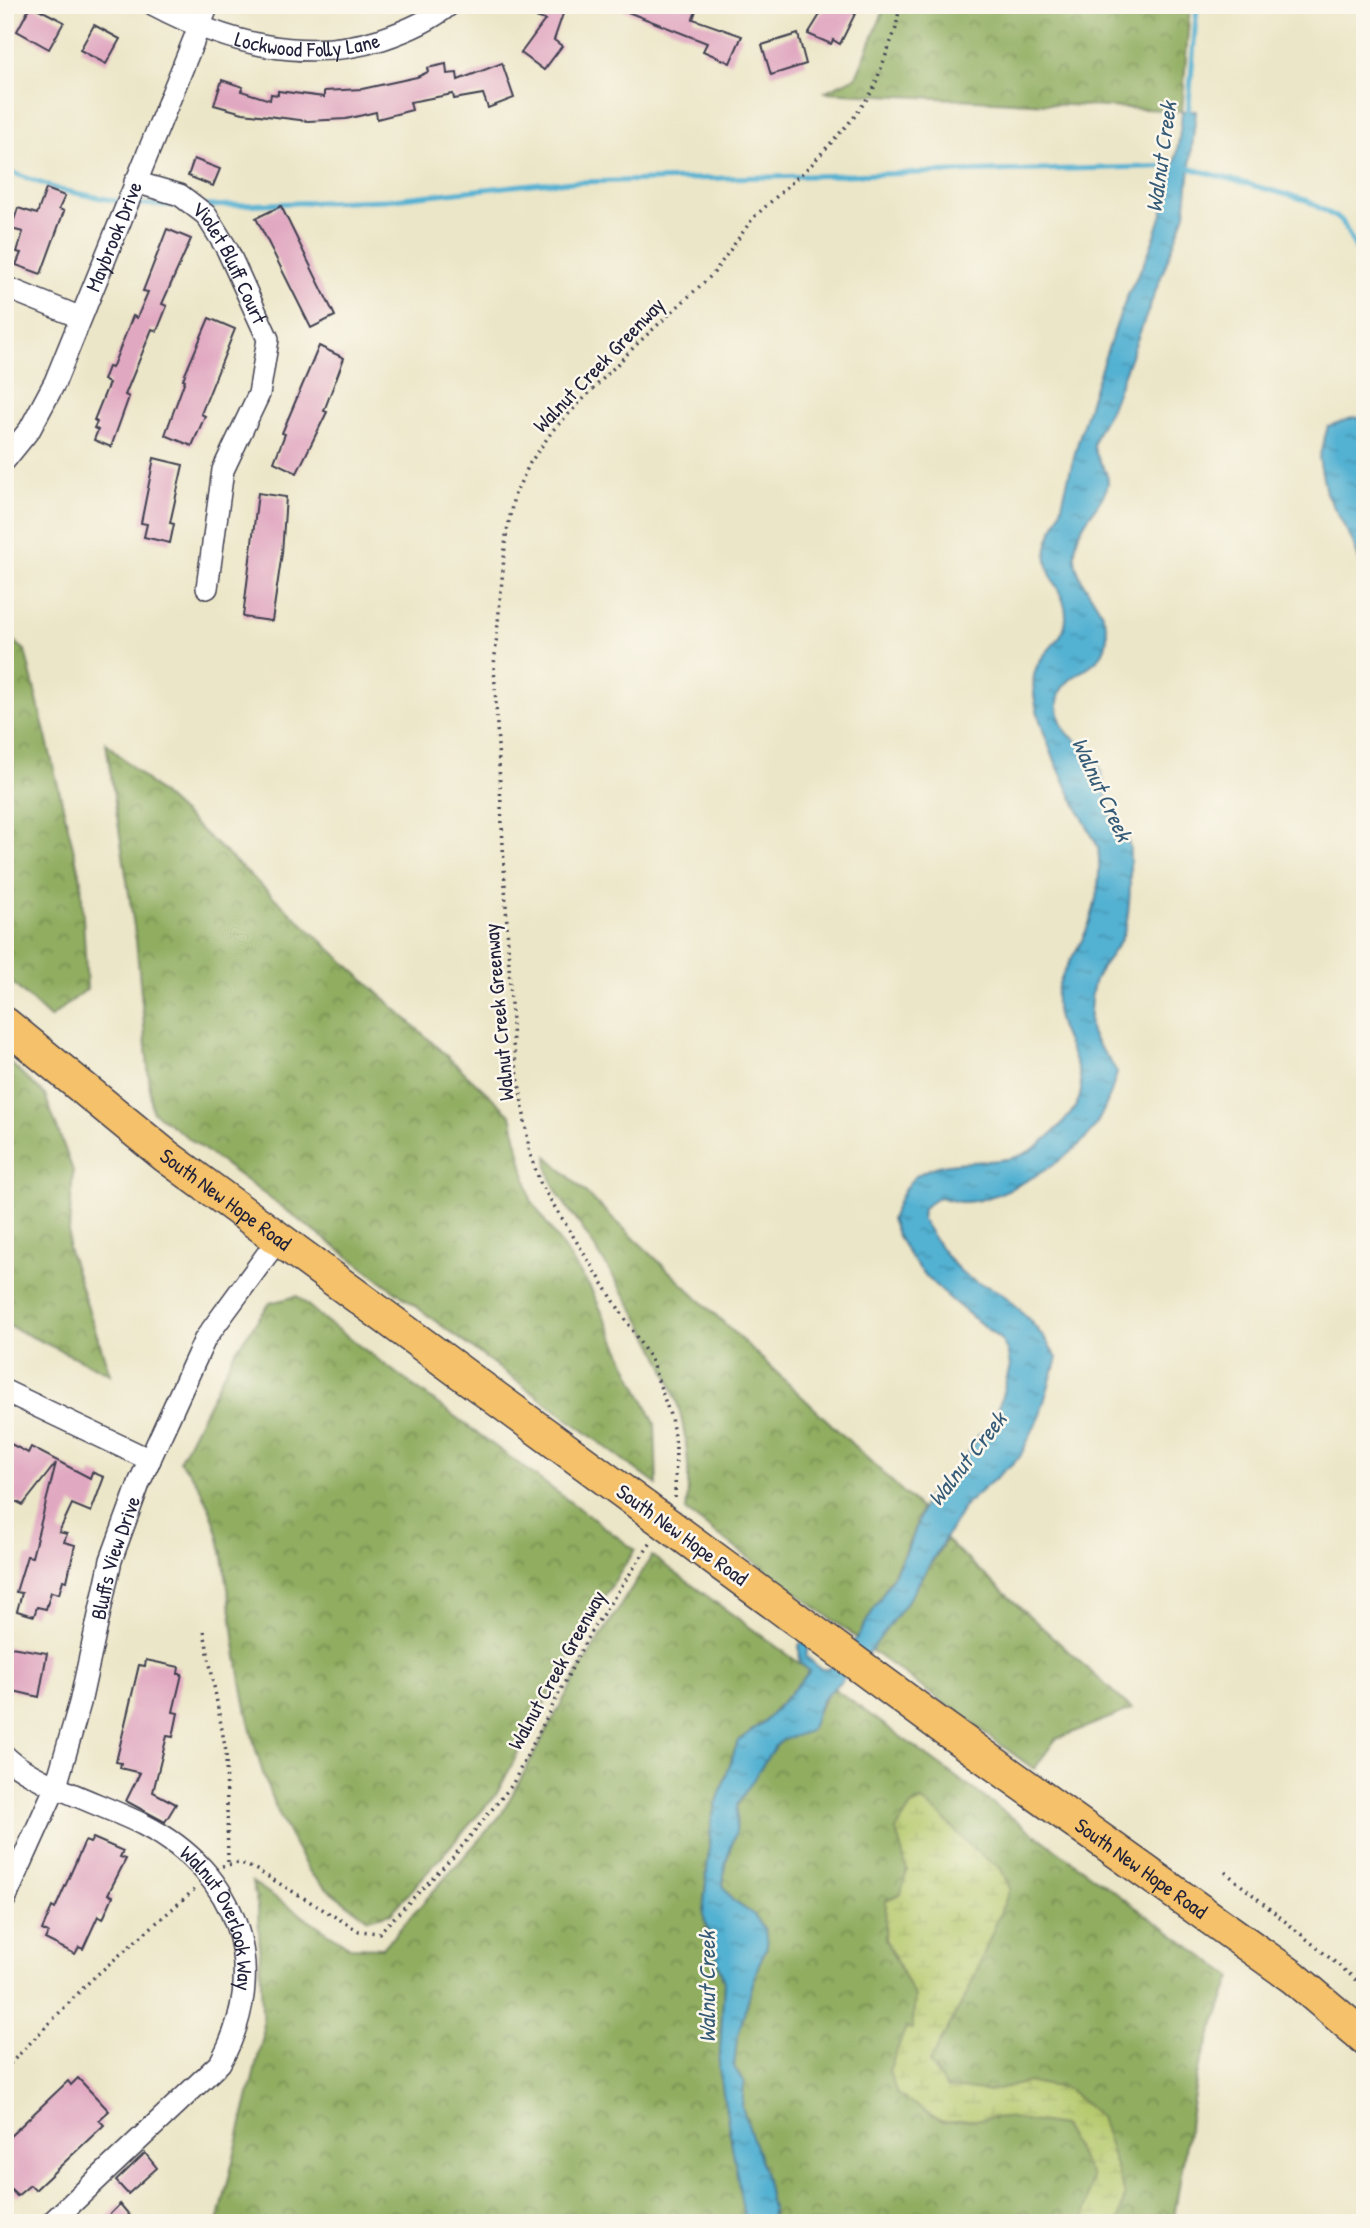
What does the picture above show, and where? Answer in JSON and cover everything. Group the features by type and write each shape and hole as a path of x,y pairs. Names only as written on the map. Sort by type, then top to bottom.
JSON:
{"main road":[{"name":"South New Hope Road","path":"5,1024 166,1156 659,1514 940,1725 1282,1969 1365,2038"}],"street":[{"name":"Lockwood Folly Lane","path":"154,5 199,27 256,46 310,52 355,47 404,32 449,5"},
{"name":"Maybrook Drive","path":"5,460 42,409 208,5"},
{"name":"Violet Bluff Court","path":"135,181 180,195 206,215 227,249 268,339 259,394 223,470 207,588"},
{"path":"5,288 79,317"},
{"name":"Bluffs View Drive","path":"5,1899 56,1786 80,1703 111,1560 150,1460 205,1339 279,1238"},
{"path":"5,1391 150,1460"},
{"name":"Walnut Overlook Way","path":"5,1756 14,1766 146,1826 188,1855 233,1911 246,1958 237,2028 220,2063 51,2223"}],"path":[{"name":"Walnut Creek Greenway","path":"228,1864 237,1863 255,1869 367,1934 379,1933 454,1856 512,1785 590,1633 629,1574 678,1479 671,1418 651,1360 541,1185 530,1154 513,1044 494,666 506,536 514,496 530,463 553,430 636,345 713,274 753,218 812,163 855,116 873,90 896,28 900,5"},
{"path":"204,1631 226,1752 228,1864 220,1867"},
{"path":"1225,1872 1365,1987"},
{"path":"5,2069 91,1980 197,1887"}],"green space":[{"path":"886,5 1190,5 1182,111 824,92 856,77"},
{"path":"5,634 25,650 81,880 87,989 50,1018 5,976"},
{"path":"106,743 511,1115 531,1200 591,1289 655,1424 657,1485 152,1111 136,940"},
{"path":"5,1058 45,1095 73,1171 68,1248 110,1374 5,1324"},
{"path":"547,1156 921,1509 901,1559 857,1638 686,1511 688,1470 684,1432 675,1396 662,1362 626,1297 559,1196 548,1167"},
{"path":"297,1296 326,1321 635,1550 585,1626 496,1795 391,1913 368,1919 313,1876 282,1822 264,1777 245,1705 227,1580 216,1526 195,1480 179,1461 235,1351 270,1303"},
{"path":"946,1540 1132,1709 1056,1739 1034,1769 871,1650 912,1594"},
{"path":"652,1556 810,1671 766,1720 738,1741 712,1817 703,1914 724,1982 721,2029 745,2223 218,2223 263,2036 258,1908 252,1882 350,1947 383,1948 501,1815 580,1669"},
{"path":"832,1687 1232,1977 1198,2070 1174,2217 1176,2223 771,2223 772,2209 764,2171 742,2107 744,2083 734,2067 737,2038 758,1966 767,1946 765,1930 754,1915 732,1900 723,1885 725,1865 736,1832 737,1805 751,1779 775,1746 817,1712"},
{"path":"922,1801 939,1814 972,1848 1001,1869 1010,1889 968,1992 929,2063 947,2088 988,2091 1030,2082 1068,2089 1100,2117 1125,2195 1118,2223 1079,2223 1084,2220 1092,2177 1062,2126 1005,2117 943,2122 897,2094 889,2071 906,2027 912,2029 915,1998 885,1939 886,1900 901,1894 907,1870 896,1830 911,1806"}],"water":[{"path":"1182,111 1196,111 1185,214 1111,408 1096,437 1095,452 1106,472 1108,482 1103,496 1082,527 1075,546 1077,568 1103,615 1107,635 1104,649 1098,659 1069,681 1061,690 1058,702 1060,719 1065,730 1087,749 1100,768 1110,810 1129,846 1126,925 1121,940 1095,980 1090,1010 1091,1034 1117,1073 1100,1118 1091,1132 1068,1154 1016,1186 981,1200 966,1202 939,1197 923,1208 922,1220 953,1263 968,1278 995,1290 1012,1302 1038,1330 1057,1358 1040,1415 1020,1457 965,1505 912,1594 871,1650 821,1701 810,1731 783,1740 775,1746 737,1805 736,1832 725,1865 723,1885 732,1900 754,1915 765,1930 767,1946 758,1966 737,2038 734,2067 744,2083 742,2107 764,2171 772,2209 771,2223 745,2223 719,2069 724,1982 703,1914 712,1817 738,1741 766,1720 810,1671 800,1663 799,1645 804,1641 809,1645 806,1656 820,1669 829,1669 857,1638 912,1539 926,1498 952,1479 978,1436 995,1422 1010,1366 1007,1350 1001,1340 922,1272 899,1239 891,1219 905,1188 919,1174 941,1165 1000,1160 1026,1153 1060,1126 1079,1100 1080,1078 1059,1022 1056,998 1062,975 1091,918 1097,895 1099,859 1098,847 1044,734 1033,688 1038,663 1058,640 1066,618 1063,600 1048,568 1047,548 1060,514 1081,430 1106,353 1161,216 1175,163"},
{"path":"1355,417 1365,420 1365,577 1353,542 1326,493 1319,458 1328,426"}],"building":[{"path":"31,5 64,22 49,49 17,31"},
{"path":"509,5 566,5 554,40 562,46 544,70 521,53 545,20 508,8"},
{"path":"610,5 698,5 693,19 742,36 730,63 703,51 707,43"},
{"path":"826,5 848,5 857,10 840,44 833,40 831,44 808,34"},
{"path":"94,25 120,39 106,64 80,50"},
{"path":"798,34 806,64 771,75 762,45"},
{"path":"502,63 514,98 488,108 483,94 454,99 453,94 410,102 412,110 377,119 376,112 346,119 308,121 243,113 214,105 222,80 243,87 241,91 270,100 271,94 278,95 278,91 324,97 324,91 362,89 417,77 428,72 427,68 446,64 447,74 457,73 458,80"},
{"path":"194,159 220,169 213,186 188,176"},
{"path":"46,189 65,196 59,209 64,211 41,274 16,265 21,253 17,252 23,232 11,229 18,208 37,214"},
{"path":"281,206 335,316 311,328 256,218"},
{"path":"167,229 191,239 162,304 167,306 157,331 152,329 125,395 129,397 111,447 94,440 98,430 94,428 97,422 94,420 109,383 103,380 108,367 112,368 133,316 137,318 148,292 143,291"},
{"path":"209,318 235,329 201,414 205,416 192,446 165,435 185,380 183,379"},
{"path":"319,346 344,358 324,411 327,412 297,473 274,462 285,434 282,433"},
{"path":"154,458 183,465 170,523 174,524 170,543 144,537 147,524 141,523"},
{"path":"258,493 286,497 282,553 272,621 243,617"},
{"path":"5,1441 28,1453 31,1447 90,1478 92,1472 104,1477 91,1512 72,1504 59,1532 67,1534 64,1542 75,1545 67,1581 63,1580 59,1594 51,1592 46,1609 37,1607 34,1616 17,1611 22,1593 16,1592 27,1556 32,1557 56,1463 23,1505 5,1496"},
{"path":"5,1646 47,1653 39,1697 5,1689"},
{"path":"146,1660 179,1667 178,1674 182,1674 173,1712 178,1713 173,1737 167,1736 153,1792 176,1804 165,1822 126,1801 140,1773 120,1768 121,1763 116,1762 139,1665 145,1666"},
{"path":"93,1838 123,1851 120,1857 126,1859 108,1894 113,1896 103,1919 98,1916 83,1949 79,1947 75,1954 45,1939 48,1933 42,1930 52,1907 55,1909 85,1841 90,1843"},
{"path":"78,2078 109,2111 99,2120 104,2125 35,2190 30,2185 17,2196 5,2183 5,2141 68,2081 71,2085"},
{"path":"145,2153 157,2168 128,2194 116,2181"},
{"path":"120,2204 136,2223 101,2223"}],"waterway":[{"name":"Walnut Creek","path":"1188,115 1197,5"},
{"path":"205,206 384,200 541,183 1182,166 1306,200 1342,221 1365,268"},
{"path":"5,170 60,190 122,202"},
{"path":"132,204 185,206"}]}
